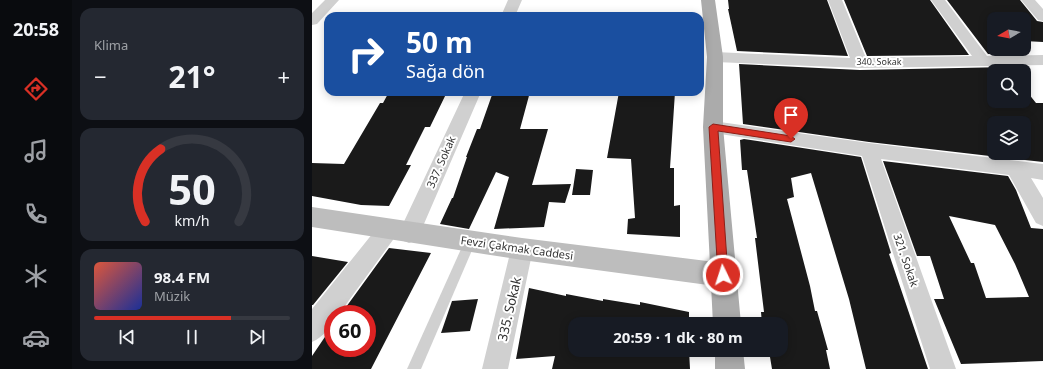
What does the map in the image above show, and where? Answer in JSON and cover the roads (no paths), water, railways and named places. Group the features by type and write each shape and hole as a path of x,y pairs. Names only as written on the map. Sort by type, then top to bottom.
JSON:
{"main road":[{"path":"708,0 714,57 713,127 726,317"},
{"name":"Fevzi Çakmak Caddesi","path":"312,217 522,249 723,275"},
{"path":"729,357 730,369"}],"street":[{"path":"312,21 332,0"},
{"path":"510,12 515,0"},
{"path":"835,0 860,63"},
{"path":"938,0 982,61"},
{"path":"1028,0 1043,17"},
{"name":"340. Sokak","path":"714,57 860,63 1043,60"},
{"name":"337. Sokak","path":"312,329 399,231 471,96"},
{"path":"713,127 869,150 1043,172"},
{"name":"321. Sokak","path":"869,150 943,369"},
{"path":"1015,168 1043,217"},
{"name":"335. Sokak","path":"495,369 522,249"}],"lane":[{"path":"414,369 470,241"}]}
